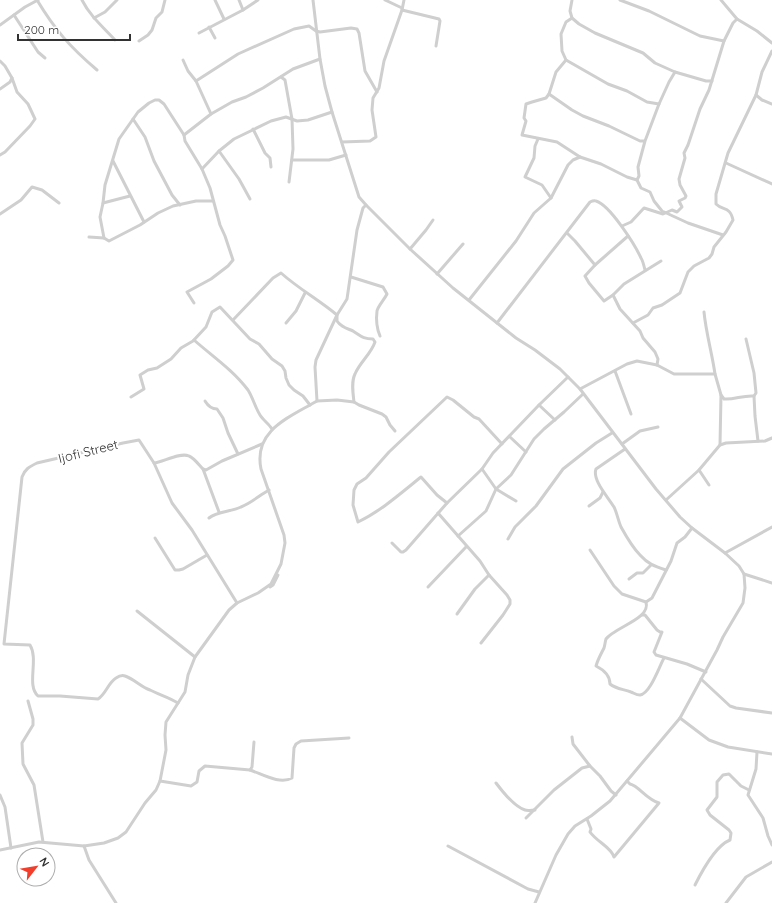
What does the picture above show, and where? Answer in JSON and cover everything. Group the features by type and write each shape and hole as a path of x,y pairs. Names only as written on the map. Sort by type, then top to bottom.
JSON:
{"street":[{"path":"0,25 37,0 60,35 75,51 97,70"},
{"path":"82,0 86,9 115,40"},
{"path":"94,18 105,12 117,0"},
{"path":"139,41 148,35 152,30 156,18 162,12 165,0"},
{"path":"215,0 224,19"},
{"path":"239,0 243,10"},
{"path":"199,34 258,0"},
{"path":"313,0 320,59 332,112 359,197 410,249 453,288 516,338 560,369 580,389 612,433 680,517 725,553 739,566 744,574 746,588 743,603 723,636 706,672 680,718 616,795 587,819 575,826 568,834 556,855 536,903"},
{"path":"385,0 402,9 439,19 440,21 436,46"},
{"path":"342,142 370,141 376,137 372,110 373,98 382,78 384,61 404,0"},
{"path":"572,0 570,11 572,18 578,24 595,34 643,53 655,63 675,72 712,82"},
{"path":"620,0 648,11 693,33 724,41"},
{"path":"721,0 737,19 772,43"},
{"path":"14,15 38,52 45,58"},
{"path":"572,18 566,22 561,34 562,51 566,60 608,84 627,91 647,102 659,104"},
{"path":"622,226 631,222 644,208 658,214 663,214 672,210 676,212 682,208 679,201 686,196 680,185 679,179 685,158 684,153 712,82 724,41 733,23 737,19"},
{"path":"196,81 238,54 287,32 309,26 320,32 351,28 356,29 359,33 364,70 377,92"},
{"path":"209,27 215,38"},
{"path":"633,323 648,315 653,308 662,305 680,294 688,272 694,266 709,258 718,240 733,220 731,212 724,207 718,206 715,199 728,153 756,95 762,72 772,51"},
{"path":"184,135 211,114 232,102 252,94 293,70 320,59"},
{"path":"183,60 188,72 196,81 211,114"},
{"path":"566,60 556,72 549,94 546,98 526,104 524,118 526,121 522,135 556,142 580,157 601,164 627,178 637,180"},
{"path":"0,61 5,66 12,78 17,92 28,104 35,118 30,126 5,152 0,155"},
{"path":"675,72 659,104 645,141 638,167 639,176 637,180 641,188 650,192 654,201 662,211 688,223 723,235"},
{"path":"281,77 286,80 292,119 293,149 289,182"},
{"path":"0,89 10,82 12,78"},
{"path":"549,94 583,116 609,126 640,141 645,141"},
{"path":"756,95 762,100 772,104"},
{"path":"104,238 100,217 105,185 119,139 138,112 149,103 159,100 164,104 184,135 185,141 202,169 210,188 233,260 228,266 211,279 187,292 194,303"},
{"path":"202,169 219,151 234,139 254,129 286,117 297,121 308,120 332,112"},
{"path":"133,119 145,137 154,161 172,195 180,205"},
{"path":"254,129 265,153 270,158 271,167"},
{"path":"538,138 535,146 534,158 525,177 542,185 550,198"},
{"path":"219,151 239,179 250,199"},
{"path":"292,160 329,160 346,155"},
{"path":"468,300 516,240 534,213 550,198 568,164 580,157"},
{"path":"113,160 144,222"},
{"path":"726,163 772,184"},
{"path":"0,214 22,200 32,187 42,190 59,203"},
{"path":"103,204 130,196"},
{"path":"89,237 104,238 109,241 173,206 196,201 213,201"},
{"path":"497,323 592,201 596,201 600,204 622,226 642,259 645,270"},
{"path":"317,401 316,360 337,315 347,299 357,230 363,208 366,205"},
{"path":"410,249 433,220"},
{"path":"567,233 595,265"},
{"path":"628,236 595,265 585,276 604,301 613,296 624,284 661,261"},
{"path":"437,274 463,244"},
{"path":"233,320 279,273 337,315"},
{"path":"351,277 383,287 387,294 377,311 378,331 380,336"},
{"path":"286,323 296,311 305,293"},
{"path":"613,296 620,309 640,331 643,338 655,352 658,358 657,365"},
{"path":"131,397 144,390 140,376 148,370 157,368 171,360 181,348 194,340 206,327 212,312 220,307 250,339 259,344 282,366 289,385 303,396 310,405"},
{"path":"704,312 708,342 713,355 715,374 721,395 720,445"},
{"path":"337,315 337,321 340,325 361,337 374,339 375,342 368,356 355,372 353,380 354,402"},
{"path":"746,339 754,373 756,393 754,396 758,441"},
{"path":"194,340 229,369 241,382 254,401 260,415 272,429"},
{"path":"580,389 627,364 637,362 657,365 674,374 715,374"},
{"path":"615,371 631,414"},
{"path":"392,543 400,552 403,552 446,503 482,469 502,444 568,377"},
{"path":"458,536 486,511 496,489 511,475 534,439 544,428 583,394"},
{"path":"721,395 726,399 754,396"},
{"path":"446,503 421,477 387,504 367,518 358,522 353,505 354,490 357,484 366,478 389,452 447,397 479,419 502,444"},
{"path":"0,850 43,842 84,846 104,843 118,838 126,832 145,803 156,790 160,781 166,750 166,722 185,692 188,675 195,658 222,618 237,603 271,584 281,564 285,543 284,535 261,469 259,459 262,444 272,429 297,412 317,401 337,400 354,402 382,414 386,417 395,431"},
{"path":"205,401 208,406 213,409 217,409 223,418 238,454"},
{"path":"539,405 555,420"},
{"path":"622,444 640,431 658,427"},
{"path":"508,539 519,522 536,506 563,469 596,443 612,433"},
{"path":"510,437 526,452"},
{"path":"666,500 699,470 720,445 726,443 765,441 772,438"},
{"name":"Ijofi Street","path":"178,703 168,696 150,690 127,676 117,677 98,699 38,696 35,693 33,685 34,656 30,645 4,644 24,470 36,463 123,442 139,440 154,463 172,503 192,530 206,555 237,603"},
{"path":"203,469 206,470 262,444"},
{"path":"625,449 596,469 596,477 603,492 614,506 621,526 639,554 651,566 666,570"},
{"path":"154,463 162,462 182,454 189,456 203,469 219,512"},
{"path":"482,469 496,489 516,501"},
{"path":"699,470 709,485"},
{"path":"209,518 219,512 226,512 242,507 269,490"},
{"path":"589,506 600,498 603,492"},
{"path":"438,513 466,547 480,561 489,575 507,595 510,604 481,644"},
{"path":"725,553 772,527"},
{"path":"646,602 652,598 671,561 677,543 685,537 692,528"},
{"path":"155,538 175,570 183,569 206,555"},
{"path":"428,587 466,547"},
{"path":"590,550 614,586 622,594 646,602"},
{"path":"629,579 651,566"},
{"path":"744,574 772,583"},
{"path":"456,614 475,589 489,575"},
{"path":"646,602 646,610 642,615 618,629 606,640 596,666 608,675 610,684 614,687 632,692 638,696 647,691 664,658"},
{"path":"137,611 195,658"},
{"path":"642,615 645,615 657,630 662,632 654,652 656,655 687,664 706,672"},
{"path":"701,679 730,706 772,713"},
{"path":"28,701 34,719 33,724 22,743 23,764 34,785 43,842"},
{"path":"680,718 709,740 728,747 772,754"},
{"path":"572,737 573,744 611,791 616,795"},
{"path":"160,781 190,786 197,782 199,772 205,766 250,770 276,780 285,781 292,778 294,748 296,744 301,741 349,738"},
{"path":"250,770 252,767 254,742"},
{"path":"757,752 753,780 748,795 763,818 772,845"},
{"path":"526,818 554,790 582,768 590,766"},
{"path":"695,885 712,857 724,842 730,840 731,833 729,830 706,810 717,797 717,782 723,775 729,774 741,786 749,790"},
{"path":"587,819 591,829 590,832 595,839 612,851 614,857 659,803 652,801 634,785 627,781"},
{"path":"496,783 518,806 525,810 535,810"},
{"path":"0,795 5,807 11,848"},
{"path":"84,846 89,860 116,903"},
{"path":"448,846 528,889 540,892"},
{"path":"726,903 746,877 772,862"}]}
